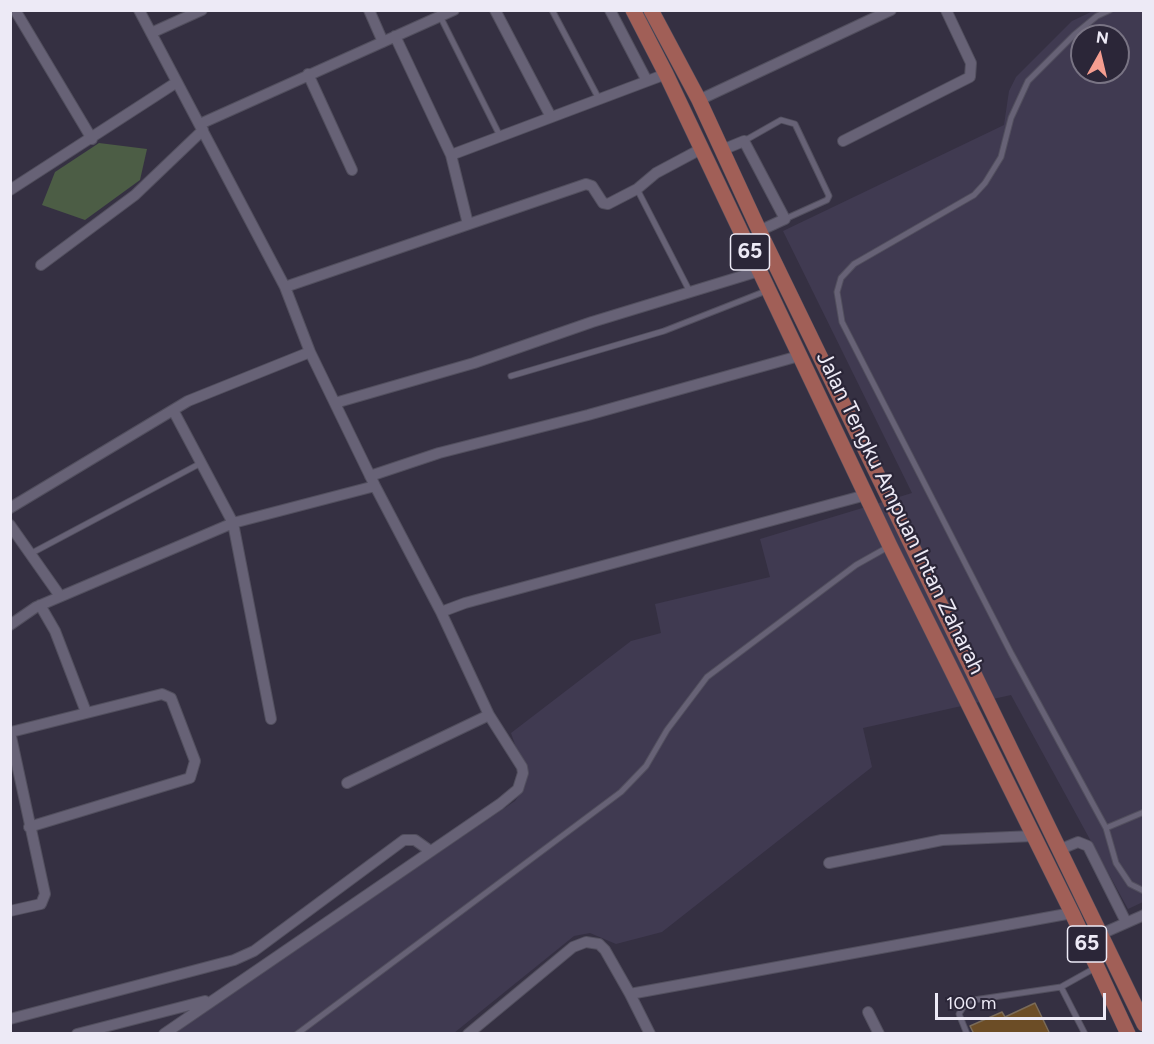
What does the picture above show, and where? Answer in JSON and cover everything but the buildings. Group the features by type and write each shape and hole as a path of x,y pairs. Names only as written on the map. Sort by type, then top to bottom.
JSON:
{"main road":[{"name":"Jalan Tengku Ampuan Intan Zaharah","path":"633,10 666,74 890,546 1072,913 1128,1034"},
{"name":"Jalan Tengku Ampuan Intan Zaharah","path":"652,13 699,100 759,231 1061,849 1143,1024"},
{"path":"866,495 886,489"},
{"path":"1042,856 1061,849"}],"street":[{"path":"15,10 92,139"},
{"path":"139,10 285,287 310,352 441,612 489,715 522,767 521,782 500,804 429,850 164,1034"},
{"path":"151,33 202,10"},
{"path":"369,10 383,42"},
{"path":"41,265 135,195 202,127 308,74 454,10"},
{"path":"495,10 551,117"},
{"path":"610,10 647,81"},
{"path":"645,10 652,13"},
{"path":"699,100 891,10"},
{"path":"843,141 970,77 970,63 946,10"},
{"path":"395,36 451,155 468,224"},
{"path":"308,74 352,170"},
{"path":"451,155 666,74"},
{"path":"10,190 92,139 177,81"},
{"path":"722,150 744,141 785,219 759,231"},
{"path":"285,287 586,183 592,186 603,203 608,204 638,189 656,173 701,149"},
{"path":"335,403 474,363 592,322 691,294 759,271"},
{"path":"10,508 188,401 310,352"},
{"path":"10,625 40,605 233,523 373,481 439,453 588,416 799,356"},
{"path":"173,410 203,462 233,523 271,719"},
{"path":"441,612 465,603 866,495"},
{"path":"10,525 60,596"},
{"path":"40,605 55,631 86,712"},
{"path":"10,911 33,907 44,899 15,772 10,732 157,694 171,698 195,761 190,778 29,827"},
{"path":"347,783 489,715"},
{"path":"829,863 942,840 1033,836"},
{"path":"10,1019 234,960 254,951 404,840 415,840 429,850"},
{"path":"1061,849 1078,842 1088,846 1126,922"},
{"path":"630,994 1072,913"},
{"path":"1101,934 1143,915"},
{"path":"468,1034 580,943 592,942 605,950 650,1034"},
{"path":"77,1034 214,999"},
{"path":"868,1012 879,1034"}],"lane":[{"path":"552,10 599,99"},
{"path":"1110,10 1097,16 1074,35 1028,81 1011,118 1001,157 980,189 854,264 841,278 837,292 842,322 1011,653 1106,828 1116,862 1130,884 1143,891"},
{"path":"440,16 500,136"},
{"path":"744,141 781,120 795,124 829,196 827,200 785,219"},
{"path":"638,189 691,294"},
{"path":"511,376 664,331 768,290"},
{"path":"30,554 203,462"},
{"path":"297,1034 621,792 646,766 667,730 706,677 856,565 890,546"},
{"path":"1106,828 1143,812"},
{"path":"967,1034 959,1014 967,1001 1061,987 1098,967"},
{"path":"1061,987 1085,1034"}],"shaded area":[{"path":"1093,11 1143,11 1143,902 1128,909 1011,695 863,728 872,767 662,932 616,944 590,933 574,936 454,1033 172,1034 515,801 525,786 526,777 511,733 631,641 661,633 655,604 770,577 760,539 912,493 783,231 1004,125 1009,91 1016,77 1072,21"}],"green space":[{"path":"99,143 147,149 140,180 85,220 42,205 55,172"}]}
